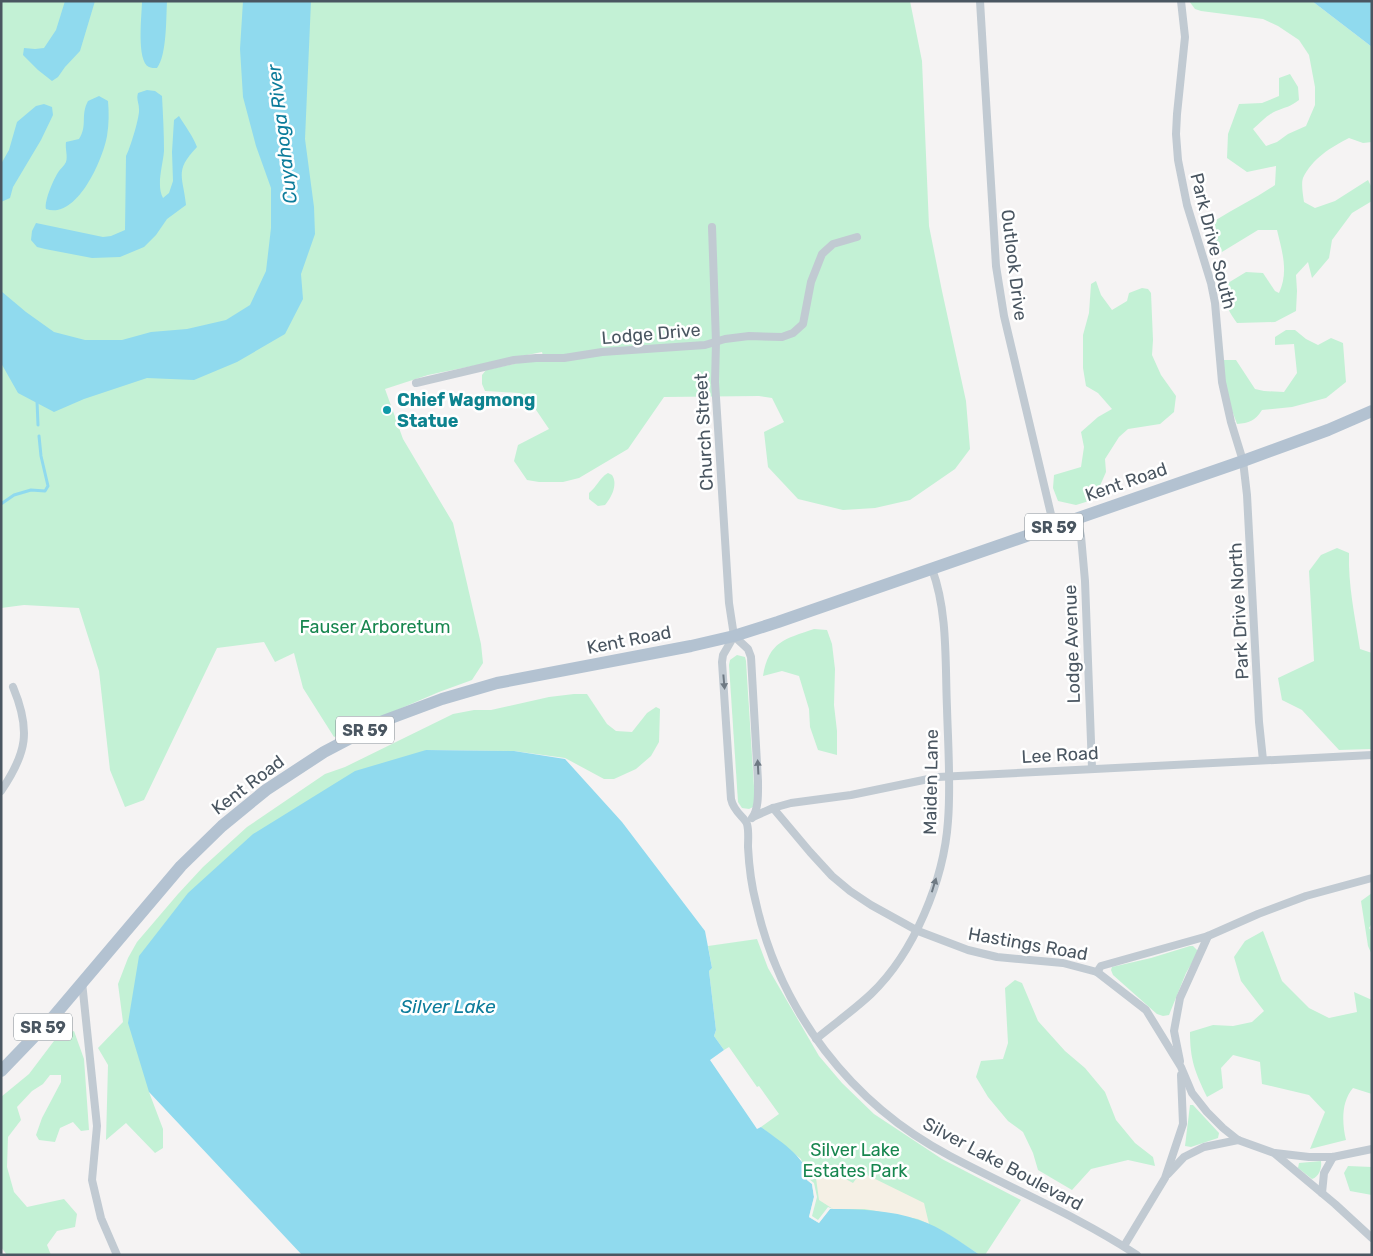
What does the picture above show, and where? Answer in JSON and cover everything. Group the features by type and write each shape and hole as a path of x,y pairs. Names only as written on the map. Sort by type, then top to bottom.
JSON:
{"main road":[{"name":"Kent Road","path":"1,1070 54,1016 181,866 222,826 266,790 341,742 382,721 442,699 497,683 682,648 734,636 1243,461 1328,430 1372,411"}],"street":[{"name":"Outlook Drive","path":"980,1 997,274 1010,342 1054,527"},
{"name":"Park Drive South","path":"1181,1 1185,37 1177,114 1178,160 1187,205 1211,283 1215,303 1223,386 1231,422 1243,461"},
{"name":"Church Street","path":"712,227 720,460 729,603 734,636"},
{"name":"Lodge Drive","path":"416,383 514,360 564,358 602,352 705,345 732,337 782,337 793,333 803,324 810,288 822,254 832,244 857,237"},
{"name":"Park Drive North","path":"1243,461 1247,495 1259,722 1264,760"},
{"name":"Lodge Avenue","path":"1077,518 1081,536 1085,580 1092,768"},
{"name":"Maiden Lane","path":"816,1039 872,994 891,971 918,931 936,881 945,847 948,822 949,776 942,617 938,586 932,569"},
{"path":"734,636 748,649 751,657 758,781 755,816 747,823 736,811 731,799 722,662 723,655 734,636"},
{"path":"1,791 10,778 22,753 24,731 21,707 13,687"},
{"name":"Lee Road","path":"755,816 791,802 851,795 949,776 1372,755"},
{"name":"Hastings Road","path":"772,808 832,876 871,905 918,931 968,950 997,958 1063,963 1097,972 1101,966 1208,936 1306,896 1372,878"},
{"name":"Silver Lake Boulevard","path":"747,823 751,882 777,970 788,993 816,1039 834,1063 869,1100 929,1145 1085,1224 1137,1255"},
{"path":"1165,1178 1183,1124 1180,1066 1174,1031 1180,998 1208,936"},
{"path":"1097,972 1146,1010 1180,1066 1192,1093 1212,1117 1238,1140 1274,1153 1309,1157 1333,1157 1372,1149"},
{"path":"82,982 97,1126 92,1180 101,1218 117,1255"},
{"path":"1124,1246 1165,1178 1184,1157 1204,1147 1238,1140"},
{"path":"1274,1153 1372,1238"},
{"path":"1322,1193 1324,1173 1333,1157"}],"green space":[{"name":"Fauser Arboretum","path":"1,1 910,1 922,61 929,226 966,401 970,449 955,469 910,500 875,508 843,510 798,499 768,467 764,432 784,422 772,398 759,396 664,397 628,449 579,478 563,482 539,482 527,480 514,461 518,445 549,429 528,398 519,393 485,391 482,384 482,375 486,370 528,361 544,360 542,352 428,375 385,389 403,439 453,523 481,644 483,663 472,680 439,692 334,737 303,688 294,653 275,662 264,642 217,648 144,800 125,807 110,770 99,671 79,608 24,605 1,608"},
{"path":"1189,1 1312,1 1372,47 1372,142 1363,143 1349,138 1335,145 1311,165 1303,178 1302,190 1304,202 1315,208 1335,201 1368,180 1372,188 1372,201 1352,213 1332,240 1329,258 1312,278 1308,262 1296,275 1296,311 1275,322 1237,323 1226,304 1226,295 1228,283 1246,272 1263,273 1275,291 1279,293 1284,277 1284,269 1277,230 1258,230 1217,255 1209,241 1216,220 1275,185 1276,166 1247,172 1227,158 1228,134 1239,104 1262,103 1279,96 1279,78 1290,74 1298,87 1299,100 1273,113 1253,129 1266,146 1306,126 1315,105 1315,87 1309,55 1299,40 1278,26 1263,19 1201,11 1195,9"},
{"path":"1096,281 1101,295 1112,310 1127,301 1129,293 1142,288 1148,289 1151,293 1152,355 1161,375 1176,396 1174,412 1160,424 1128,429 1119,437 1105,459 1106,472 1099,488 1089,501 1076,505 1058,501 1053,488 1054,475 1081,467 1084,447 1081,432 1098,417 1112,409 1098,393 1086,386 1083,368 1083,335 1089,313 1091,284"},
{"path":"1286,330 1295,330 1306,339 1318,345 1331,338 1343,343 1346,382 1326,398 1292,407 1262,410 1251,421 1237,424 1223,386 1223,360 1236,360 1255,389 1284,392 1297,373 1294,344 1275,345 1275,337"},
{"path":"608,473 614,479 613,490 605,505 598,506 589,499 589,493 602,477"},
{"path":"1337,548 1349,553 1351,589 1360,649 1372,653 1372,749 1339,750 1302,710 1282,700 1278,678 1314,661 1309,571 1321,555"},
{"path":"814,629 827,630 832,644 835,669 834,705 837,755 818,750 810,727 809,709 799,676 782,671 763,676 769,655 774,648 787,639"},
{"path":"737,655 745,657 746,661 755,803 749,809 742,808 738,802 729,665 730,660"},
{"path":"587,694 607,724 616,731 632,732 647,713 656,707 660,709 659,742 651,756 636,769 614,779 604,779 565,758 514,751 426,750 149,1092 163,1129 163,1148 155,1153 126,1123 106,1140 108,1065 98,1048 123,1022 118,984 128,958 137,942 203,867 247,827 325,774 345,767 453,714 474,710 491,710 549,697"},
{"path":"1372,893 1372,923 1369,928 1372,932 1372,955 1368,946 1361,901"},
{"path":"1263,931 1282,981 1309,1008 1329,1018 1357,1012 1354,992 1372,1000 1372,1094 1353,1088 1349,1094 1343,1113 1346,1140 1310,1149 1325,1112 1309,1095 1262,1084 1260,1062 1233,1055 1221,1068 1223,1088 1207,1097 1199,1080 1192,1058 1190,1032 1213,1025 1233,1026 1252,1022 1264,1011 1241,981 1234,957 1245,941"},
{"name":"Silver Lake Estates Park","path":"757,939 768,968 819,1056 842,1083 874,1114 942,1159 1021,1200 985,1255 980,1255 946,1233 819,1223 809,1217 814,1197 812,1184 807,1180 801,1159 761,1127 779,1114 729,1047 724,1050 714,1036 716,1030 709,971 712,968 708,946"},
{"path":"1190,946 1197,950 1197,954 1186,973 1169,1015 1157,1014 1113,975 1111,970 1112,967"},
{"path":"1015,980 1022,983 1038,1021 1065,1051 1085,1068 1105,1092 1116,1120 1135,1143 1153,1157 1155,1166 1128,1160 1091,1169 1072,1190 1038,1170 1033,1153 1023,1132 1008,1121 988,1097 976,1077 981,1061 1003,1059 1008,1043 1005,988"},
{"path":"74,1031 84,1059 89,1130 81,1131 73,1122 60,1128 55,1142 39,1140 36,1135 42,1118 61,1082 61,1075 50,1075 43,1084 32,1091 17,1107 21,1120 8,1137 7,1167 14,1192 27,1207 64,1199 77,1214 75,1227 57,1231 47,1245 51,1255 7,1255 1,1247 1,1097 29,1074 57,1037"},
{"path":"1190,1105 1193,1105 1219,1133 1218,1138 1191,1147 1185,1146"},
{"path":"1321,1161 1320,1172 1312,1179 1298,1168 1299,1163"},
{"path":"1348,1166 1372,1167 1372,1195 1350,1191 1344,1173"}],"sand":[{"path":"822,1166 853,1183 861,1172 924,1203 929,1224 918,1219 865,1209 833,1209 819,1200 816,1178"}],"water":[{"path":"65,1 95,1 80,51 58,77 52,81 23,55 24,48 44,48 56,30"},
{"path":"142,1 167,1 163,54 157,68 149,67 142,56"},
{"name":"Cuyahoga River","path":"243,1 311,1 305,139 314,207 315,234 301,274 303,299 285,334 237,362 194,380 147,378 84,399 54,412 18,393 1,363 1,291 54,332 85,340 122,340 151,332 187,329 226,320 250,305 266,271 271,228 271,188 256,146 243,97 240,49"},
{"path":"1312,1 1372,1 1372,47"},
{"path":"147,90 155,91 162,96 164,151 160,187 163,198 169,193 173,181 174,120 179,116 197,147 185,162 183,168 182,180 186,205 167,219 156,235 144,247 120,257 92,258 37,247 31,240 32,231 36,223 103,237 125,230 126,156 138,118 138,93"},
{"path":"99,96 108,101 109,114 105,146 94,172 78,197 68,205 57,210 46,209 46,201 52,184 66,162 66,142 79,139 82,134 84,111 88,101"},
{"path":"44,104 52,107 53,115 41,140 13,187 10,198 1,202 1,164 9,150 17,122 36,106"},
{"name":"Silver Lake","path":"426,750 514,751 565,759 622,822 705,931 712,968 709,971 716,1030 714,1036 724,1050 710,1060 757,1129 761,1127 783,1143 803,1164 807,1172 807,1180 812,1184 814,1197 809,1217 819,1223 830,1209 898,1214 935,1227 980,1255 302,1255 149,1092 128,1023 139,956 188,893 253,834 355,771"}],"pier":[{"path":"808,1173 810,1175 809,1179 814,1183 817,1197 812,1216 818,1220 828,1207 833,1209 830,1209 819,1223 809,1217 814,1197 812,1184 807,1180"}],"waterway":[{"path":"37,401 38,425"},
{"path":"1,504 14,495 31,490 45,491 48,486 41,456 39,436"}],"place":[{"name":"Chief Wagmong Statue","path":"387,410"}]}
